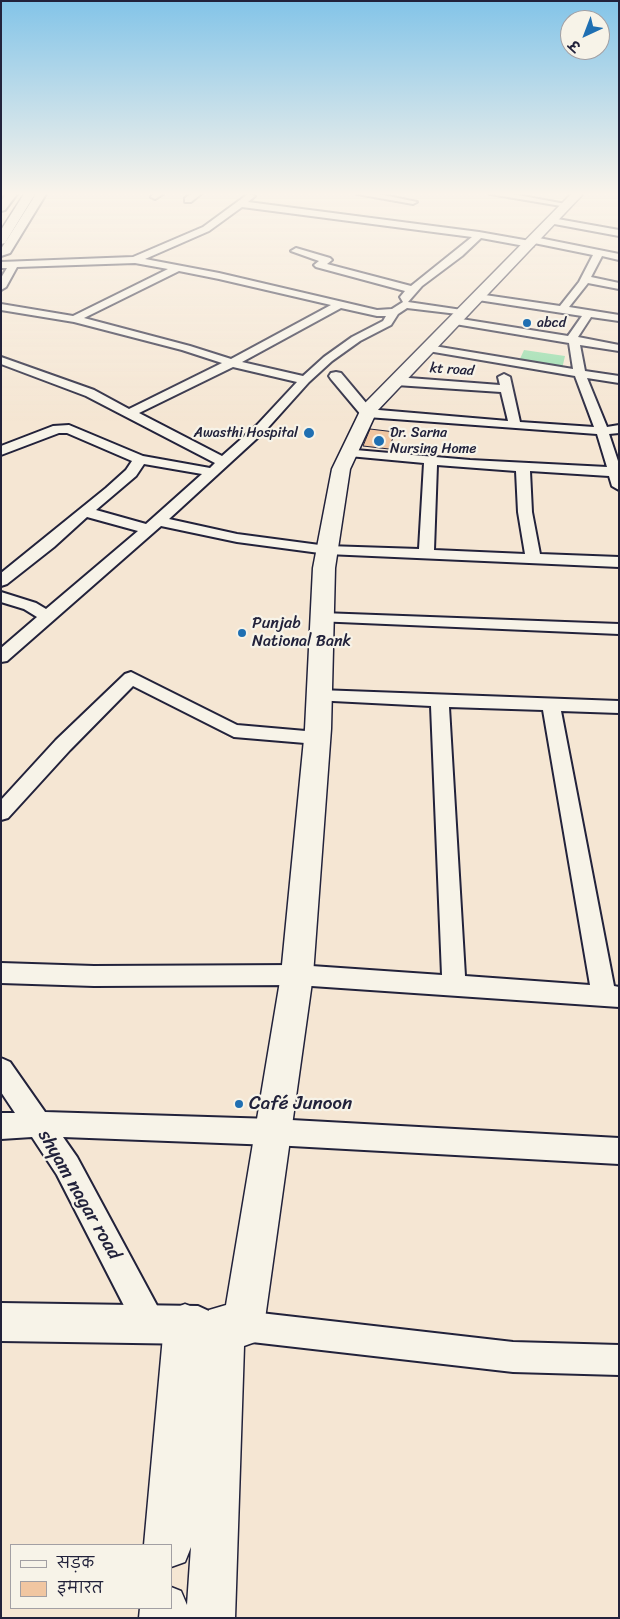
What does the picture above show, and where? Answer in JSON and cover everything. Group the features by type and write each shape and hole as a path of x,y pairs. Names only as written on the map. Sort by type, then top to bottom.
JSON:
{"main road":[{"path":"168,1544 201,1325 273,1132 297,976 317,738 324,568 342,469 367,413 505,270"},
{"path":"201,1325 211,1618"}],"street":[{"path":"1,287 11,270"},
{"path":"74,319 175,270"},
{"path":"185,270 377,313 399,308 465,311 562,310 619,318"},
{"path":"333,270 412,290"},
{"path":"1,657 154,525 261,428 305,380 328,359 387,323 405,297 439,270"},
{"path":"562,310 589,270"},
{"path":"584,279 619,286"},
{"path":"130,413 232,363 339,305"},
{"path":"1,308 74,319 186,348 232,363 305,380"},
{"path":"465,311 574,341 619,348"},
{"path":"588,314 573,337 579,372 617,472 619,486"},
{"path":"428,348 619,380"},
{"path":"1,360 82,390 223,462"},
{"path":"505,362 506,389 515,426"},
{"path":"336,376 367,413 515,426 602,431 619,429"},
{"name":"kt road","path":"396,381 506,389"},
{"path":"1,451 57,429 69,429 140,460 212,472"},
{"path":"350,452 523,467 617,472"},
{"path":"1,581 49,544 131,473 140,460"},
{"path":"426,554 432,460"},
{"path":"523,467 525,512 534,559"},
{"path":"85,512 154,525 327,550 619,562"},
{"path":"1,598 30,606 48,616"},
{"path":"322,618 619,629"},
{"path":"1,813 63,745 131,678 234,731 317,738"},
{"path":"319,696 619,707"},
{"path":"440,700 454,986"},
{"path":"1,973 94,976 297,976 611,997 551,704"},
{"name":"shyam nagar road","path":"1,1070 67,1166 201,1325"},
{"path":"1,1126 38,1124 273,1132 619,1151"},
{"path":"1,1322 201,1325 514,1357 619,1360"}],"green space":[{"path":"524,350 565,356 562,369 519,361"}],"building":[{"path":"370,429 395,432 389,449 363,446"}],"place":[{"name":"abcd","path":"527,323"},
{"name":"Awasthi Hospital","path":"309,433"},
{"name":"Dr. Sarna Nursing Home","path":"379,441"},
{"name":"Punjab National Bank","path":"242,633"},
{"name":"Café Junoon","path":"239,1104"}]}
